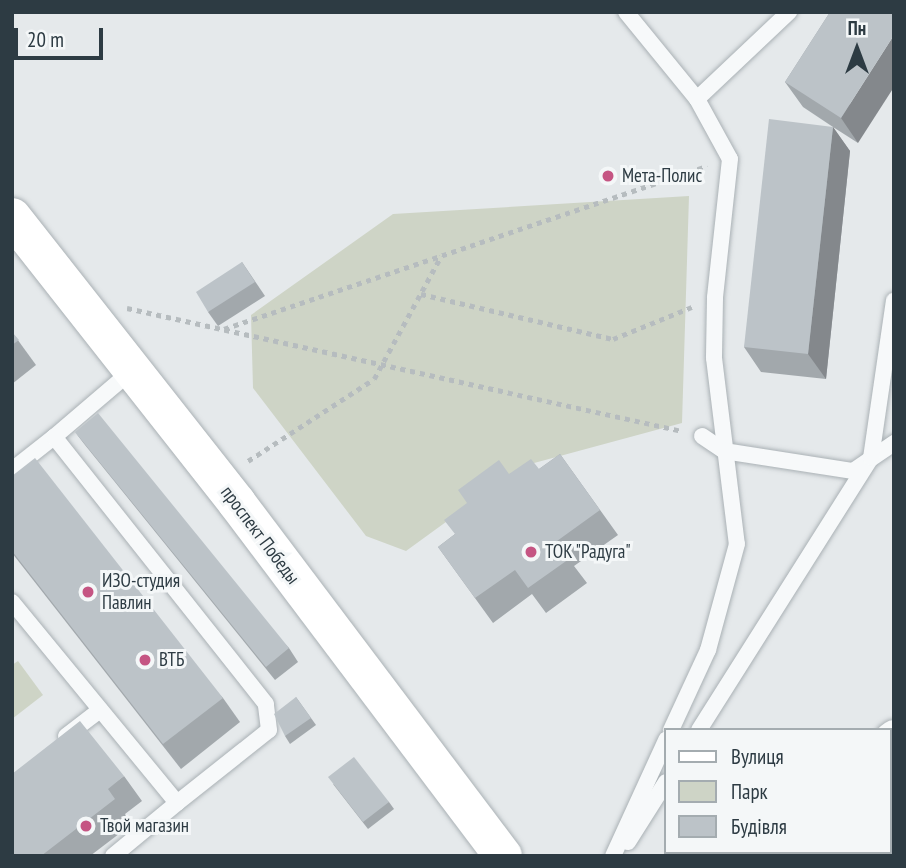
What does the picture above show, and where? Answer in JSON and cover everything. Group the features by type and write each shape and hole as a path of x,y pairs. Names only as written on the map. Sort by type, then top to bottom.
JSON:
{"street":[{"name":"проспект Победы","path":"12,218 130,372 237,503 503,856"}],"lane":[{"path":"626,12 697,100 730,159 715,298 714,358 737,544 708,650 672,728"},
{"path":"697,100 789,12"},
{"path":"700,728 871,458 894,301"},
{"path":"12,470 130,372"},
{"path":"702,436 724,451 853,471 894,443"},
{"path":"54,437 269,711 268,730 263,739 177,803 113,856"},
{"path":"12,602 177,803"},
{"path":"56,744 100,710"},
{"path":"613,856 664,744"},
{"path":"620,856 664,785"}],"path":[{"path":"223,329 730,159"},
{"path":"248,461 374,379 442,256"},
{"path":"421,294 612,339 715,298"},
{"path":"126,308 702,436"}],"green space":[{"path":"689,196 682,423 523,466 406,551 366,536 253,388 251,315 393,214"},
{"path":"18,661 43,695 12,719 12,665"}],"building":[{"path":"830,12 894,12 894,35 841,118 785,82"},
{"path":"769,119 833,127 808,354 744,347"},
{"path":"242,262 255,282 208,312 196,292"},
{"path":"12,332 19,340 12,345"},
{"path":"98,413 289,648 266,667 75,432"},
{"name":"ТОК \"Радуга\"","path":"560,454 600,510 557,541 569,559 528,588 515,570 475,598 438,547 455,534 444,520 467,503 458,490 499,460 509,474 531,459 539,469"},
{"path":"35,458 223,698 163,744 12,551 12,476"},
{"path":"296,697 311,718 285,736 274,714"},
{"path":"80,721 124,776 108,789 115,799 41,856 12,856 12,774"},
{"path":"354,757 389,802 363,822 328,777"},
{"path":"894,781 894,854 799,856 892,854"}],"place":[{"name":"Мета-Полис","path":"608,176"},
{"name":"ТОК \"Радуга\"","path":"531,552"},
{"name":"ИЗО-студия Павлин","path":"88,592"},
{"name":"ВТБ","path":"145,660"},
{"name":"Твой магазин","path":"86,826"}]}
